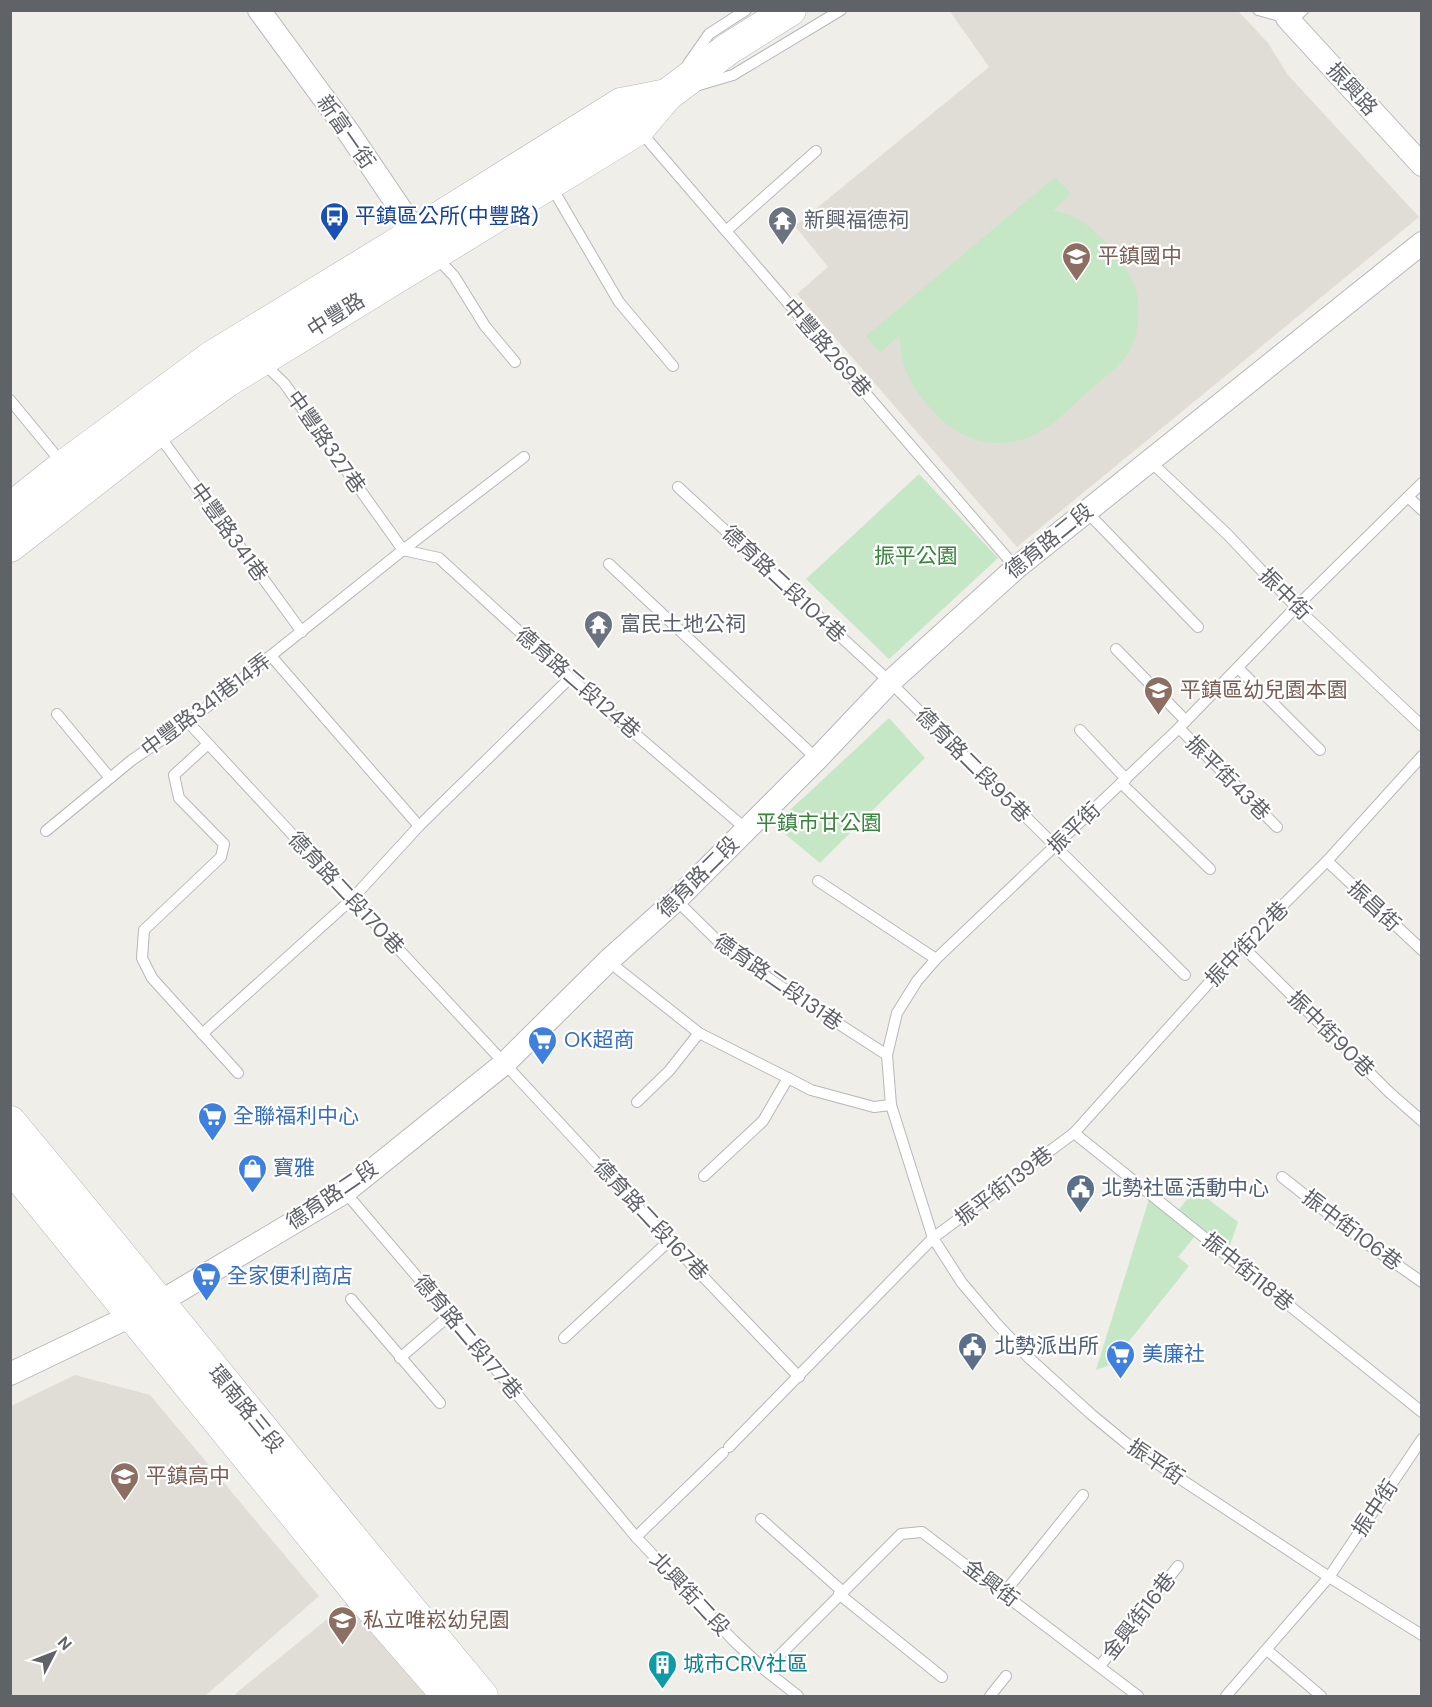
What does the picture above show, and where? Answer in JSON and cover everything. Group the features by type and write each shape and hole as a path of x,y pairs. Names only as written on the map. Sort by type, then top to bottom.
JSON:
{"main road":[{"name":"中豐路","path":"424,244 550,183 638,129 667,95 728,49 790,10"},
{"name":"中豐路","path":"10,546 74,477 212,357 251,350 424,244 621,104 667,95"},
{"name":"中豐路","path":"10,509 156,432 228,381 251,350"},
{"name":"環南路三段","path":"10,1122 362,1597 448,1696"},
{"name":"環南路三段","path":"10,1165 147,1309 343,1530 482,1696"}],"street":[{"name":"新富一街","path":"259,10 347,130 424,244"},
{"name":"振興路","path":"1291,15 1422,165"},
{"name":"德育路二段","path":"10,1374 147,1309 345,1192 505,1063 608,961 676,900 817,759 890,682 1016,568 1422,243"}],"lane":[{"name":"中豐路","path":"667,95 709,34 746,10"},
{"path":"667,95 733,75 841,10"},
{"path":"1258,10 1291,15"},
{"name":"中豐路269巷","path":"638,129 1016,568"},
{"path":"726,231 816,151"},
{"path":"550,183 619,302 673,366"},
{"path":"424,244 454,276 485,326 516,362"},
{"name":"中豐路327巷","path":"251,350 284,383 403,550"},
{"path":"10,400 74,477"},
{"name":"中豐路341巷","path":"156,432 302,632"},
{"name":"中豐路341巷14弄","path":"46,831 132,760 188,722 403,550 524,457"},
{"name":"振中街","path":"1150,461 1228,535 1296,607 1422,726"},
{"name":"振平街","path":"1422,483 1296,607 1182,725 936,959 916,981 897,1013 887,1055 891,1105 933,1238 962,1283 996,1323 1028,1357 1126,1443 1329,1577 1422,1635"},
{"name":"德育路二段104巷","path":"678,487 890,682"},
{"path":"1408,497 1422,510"},
{"path":"1086,511 1198,627"},
{"name":"德育路二段124巷","path":"403,550 439,558 570,678 746,829"},
{"path":"609,564 817,759"},
{"name":"振平街43巷","path":"1116,649 1182,725 1277,827"},
{"path":"271,656 419,826"},
{"path":"1238,668 1320,750"},
{"path":"202,1034 352,899 419,826 570,678"},
{"name":"德育路二段95巷","path":"890,682 1185,975"},
{"path":"57,714 110,778"},
{"name":"德育路二段170巷","path":"188,722 505,1063"},
{"path":"1080,730 1123,781 1210,869"},
{"path":"208,744 174,775 179,798 224,844 221,857 144,930 142,958 152,978 238,1073"},
{"name":"振中街22巷","path":"1074,1133 1242,946 1327,861 1422,756"},
{"name":"振昌街","path":"1327,861 1422,950"},
{"path":"818,881 936,959"},
{"name":"德育路二段131巷","path":"676,900 723,946 887,1055"},
{"name":"振中街90巷","path":"1242,946 1389,1092 1422,1121"},
{"path":"608,961 699,1033 811,1090 873,1107 891,1105"},
{"path":"636,1102 669,1071 699,1033"},
{"name":"德育路二段167巷","path":"505,1063 669,1241 799,1377"},
{"path":"704,1176 763,1121 788,1078"},
{"name":"振平街139巷","path":"933,1238 1074,1133"},
{"name":"振中街118巷","path":"1074,1133 1422,1412"},
{"name":"振中街106巷","path":"1282,1178 1363,1241 1422,1282"},
{"name":"德育路二段177巷","path":"345,1192 590,1483"},
{"path":"636,1537 799,1377 933,1238"},
{"path":"564,1338 669,1241"},
{"path":"351,1299 440,1402"},
{"path":"400,1358 450,1316"},
{"name":"振中街","path":"1226,1696 1329,1577 1422,1439"},
{"name":"北興街二段","path":"590,1483 636,1537 733,1640 765,1670 798,1696"},
{"path":"1004,1593 1083,1495"},
{"path":"761,1519 942,1677"},
{"name":"金興街","path":"765,1670 901,1534 922,1532 1138,1696"},
{"name":"金興街16巷","path":"1100,1666 1178,1566"},
{"path":"1267,1650 1321,1696"},
{"path":"990,1696 1006,1676"}],"shaded area":[{"name":"平鎮國中","path":"949,10 1238,11 1268,43 1288,75 1419,217 1017,547 797,294 828,267 795,226 989,67"},
{"name":"平鎮高中","path":"75,1375 150,1395 319,1596 205,1696 11,1696 11,1406"},
{"name":"私立唯崧幼兒園","path":"352,1599 433,1696 238,1696 235,1694"}],"green space":[{"path":"1055,177 1071,194 1053,211 1070,215 1091,228 1111,248 1128,271 1137,294 1138,304 1137,330 1133,344 1124,359 1111,372 1048,427 1027,438 1013,442 984,442 970,438 945,423 919,394 905,369 899,336 880,353 866,336"},
{"name":"振平公園","path":"919,474 998,558 889,659 806,579"},
{"name":"平鎮市廿公園","path":"889,718 925,758 820,863 774,825"},
{"path":"1195,1189 1238,1222 1227,1254 1176,1213"},
{"path":"1149,1199 1195,1236 1178,1257 1189,1266 1110,1365 1096,1370"}],"place":[{"name":"平鎮區公所(中豐路)","path":"334,242"},
{"name":"新興福德祠","path":"783,246"},
{"name":"平鎮國中","path":"1077,282"},
{"name":"富民土地公祠","path":"599,650"},
{"name":"平鎮區幼兒園本園","path":"1159,716"},
{"name":"OK超商","path":"543,1066"},
{"name":"全聯福利中心","path":"212,1142"},
{"name":"寶雅","path":"252,1194"},
{"name":"北勢社區活動中心","path":"1080,1214"},
{"name":"全家便利商店","path":"206,1302"},
{"name":"北勢派出所","path":"973,1372"},
{"name":"美廉社","path":"1121,1380"},
{"name":"平鎮高中","path":"125,1502"},
{"name":"私立唯崧幼兒園","path":"342,1646"},
{"name":"城市CRV社區","path":"662,1690"}]}
